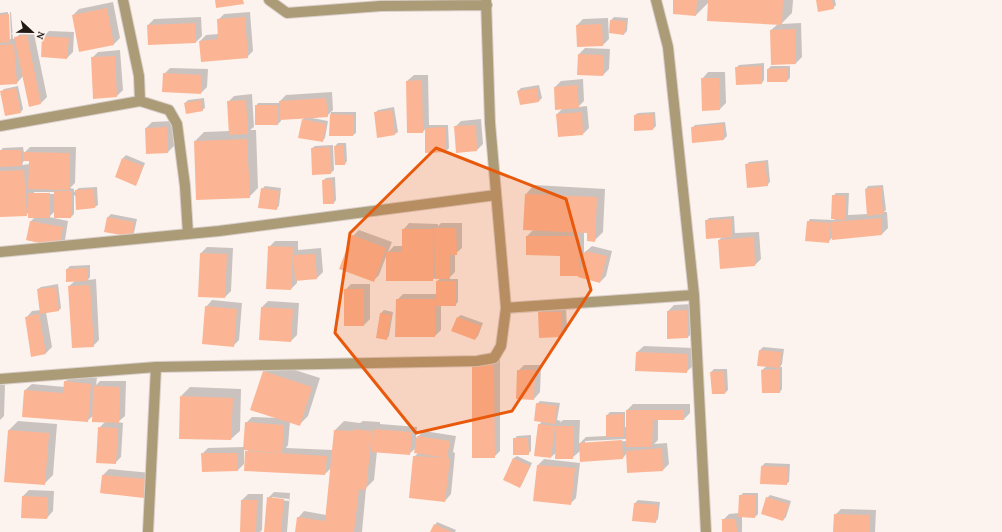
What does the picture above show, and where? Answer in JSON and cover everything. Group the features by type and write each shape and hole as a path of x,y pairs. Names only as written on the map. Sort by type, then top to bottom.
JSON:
{"street":[{"path":"123,0 139,76 140,101"},
{"path":"0,379 156,368 477,361 494,358 501,346 506,308 490,124 486,3 381,3 287,13 269,0"},
{"path":"656,0 668,47 694,296 706,532"},
{"path":"0,126 140,101 168,110 177,124 185,186 188,234"},
{"path":"0,252 188,234 496,195"},
{"path":"506,308 694,296"},
{"path":"148,532 156,368"}],"highlighted area":[{"path":"436,148 566,199 591,290 512,411 416,433 335,333 350,233"}],"building":[{"path":"215,0 243,0 244,4 216,8"},
{"path":"673,0 697,0 696,16 673,14"},
{"path":"708,0 783,0 782,25 707,21"},
{"path":"816,0 832,0 834,9 818,12"},
{"path":"107,8 114,45 79,52 72,15"},
{"path":"9,14 10,42 0,43 0,15"},
{"path":"245,17 248,58 201,62 199,41 218,39 217,19"},
{"path":"610,20 626,21 624,35 609,33"},
{"path":"195,23 196,43 148,45 147,25"},
{"path":"602,24 603,46 577,47 576,25"},
{"path":"795,29 796,64 771,65 770,30"},
{"path":"27,35 41,104 29,107 14,37"},
{"path":"42,36 69,38 67,59 41,57"},
{"path":"14,44 17,84 0,85 0,45"},
{"path":"578,54 604,55 603,76 577,75"},
{"path":"115,56 117,97 93,99 91,57"},
{"path":"761,66 762,84 736,85 735,67"},
{"path":"787,68 787,82 767,82 767,69"},
{"path":"163,73 202,75 201,94 162,92"},
{"path":"701,78 719,78 720,110 702,111"},
{"path":"422,80 423,133 407,133 406,81"},
{"path":"577,85 579,108 555,110 554,87"},
{"path":"16,88 21,113 5,116 0,91"},
{"path":"537,88 539,102 520,105 517,91"},
{"path":"326,98 328,117 280,120 279,101"},
{"path":"201,100 203,111 186,114 184,103"},
{"path":"246,100 248,134 229,135 227,101"},
{"path":"255,105 278,105 278,125 255,125"},
{"path":"392,110 395,135 377,138 374,112"},
{"path":"582,112 583,135 558,137 556,114"},
{"path":"330,114 354,115 353,136 329,136"},
{"path":"653,114 653,130 634,131 634,115"},
{"path":"302,119 326,124 323,142 298,138"},
{"path":"723,124 724,140 692,143 691,127"},
{"path":"476,125 477,151 456,153 454,126"},
{"path":"167,127 168,153 146,154 145,128"},
{"path":"445,127 446,152 425,153 425,128"},
{"path":"247,139 250,198 196,200 194,141"},
{"path":"343,145 345,165 335,165 334,146"},
{"path":"330,147 331,174 312,175 311,148"},
{"path":"0,150 21,150 21,166 0,167"},
{"path":"23,152 70,153 69,190 28,189 29,161 23,161"},
{"path":"122,158 143,166 136,186 115,177"},
{"path":"765,162 768,186 747,188 745,164"},
{"path":"24,170 27,216 0,217 0,171"},
{"path":"332,179 334,204 323,204 322,180"},
{"path":"881,187 883,214 867,216 865,189"},
{"path":"261,188 279,191 277,210 258,208"},
{"path":"94,189 95,208 76,210 75,190"},
{"path":"54,191 72,191 71,218 54,218"},
{"path":"28,193 50,193 50,218 28,218"},
{"path":"525,194 597,197 595,242 587,241 587,233 523,230"},
{"path":"832,195 846,196 845,220 831,219"},
{"path":"107,217 134,222 132,237 104,232"},
{"path":"881,218 882,235 832,240 831,222"},
{"path":"731,219 732,237 706,239 705,220"},
{"path":"30,221 63,227 59,247 26,240"},
{"path":"807,221 831,223 829,243 805,241"},
{"path":"434,228 456,228 457,255 450,255 450,279 435,279"},
{"path":"402,229 433,229 433,281 386,281 386,252 402,252"},
{"path":"352,235 386,248 374,282 339,269"},
{"path":"526,236 579,236 579,276 560,276 560,256 526,255"},
{"path":"754,237 755,266 720,269 718,240"},
{"path":"268,246 293,247 291,290 266,289"},
{"path":"585,251 607,256 600,283 578,277"},
{"path":"200,253 227,254 225,298 198,297"},
{"path":"315,254 317,279 295,281 293,255"},
{"path":"87,268 88,281 66,282 66,269"},
{"path":"436,281 456,281 456,306 436,306"},
{"path":"90,285 94,347 72,348 68,286"},
{"path":"56,287 59,311 40,314 37,289"},
{"path":"344,289 364,289 364,326 344,326"},
{"path":"396,299 435,299 435,337 395,337"},
{"path":"205,306 237,309 234,347 202,344"},
{"path":"261,307 293,309 291,342 259,340"},
{"path":"687,310 688,338 667,339 667,311"},
{"path":"538,312 561,312 561,337 539,338"},
{"path":"380,313 391,315 387,340 376,338"},
{"path":"39,314 46,354 31,357 25,317"},
{"path":"457,317 481,326 475,340 451,331"},
{"path":"759,350 781,352 780,368 757,366"},
{"path":"636,352 688,354 687,373 635,371"},
{"path":"472,365 494,365 495,458 472,458"},
{"path":"780,369 780,393 762,393 761,370"},
{"path":"517,370 535,370 534,400 516,399"},
{"path":"263,371 312,387 300,426 250,410"},
{"path":"724,371 725,394 712,394 710,372"},
{"path":"64,381 91,384 88,422 22,417 24,390 63,393"},
{"path":"93,386 120,387 119,423 92,422"},
{"path":"180,396 233,398 231,440 179,439"},
{"path":"536,403 557,406 555,424 534,421"},
{"path":"626,410 684,410 684,420 653,420 652,447 626,447"},
{"path":"623,414 623,437 606,437 606,415"},
{"path":"245,422 284,425 282,453 243,450"},
{"path":"538,424 555,426 551,458 534,456"},
{"path":"556,426 574,426 573,459 555,459"},
{"path":"98,427 118,428 116,464 96,463"},
{"path":"353,429 372,431 366,490 359,489 354,532 295,532 297,517 325,521 334,430 353,431"},
{"path":"373,429 412,432 410,455 371,452"},
{"path":"8,430 49,433 45,485 4,482"},
{"path":"417,436 450,441 447,458 414,453"},
{"path":"513,438 528,438 529,455 513,455"},
{"path":"622,440 623,459 580,462 579,443"},
{"path":"662,448 663,471 627,473 626,451"},
{"path":"245,451 327,456 325,475 244,471"},
{"path":"201,453 238,453 238,471 202,472"},
{"path":"413,456 450,458 445,502 409,498"},
{"path":"513,458 530,466 520,488 503,480"},
{"path":"537,465 575,468 571,505 533,501"},
{"path":"761,466 787,467 787,485 760,484"},
{"path":"102,475 146,479 144,498 100,493"},
{"path":"739,495 756,495 755,518 738,517"},
{"path":"22,496 48,497 47,519 21,518"},
{"path":"267,497 284,499 281,532 264,532"},
{"path":"766,497 789,504 783,521 761,514"},
{"path":"241,500 257,500 256,532 240,532"},
{"path":"634,503 658,505 656,523 632,521"},
{"path":"834,514 870,515 870,532 833,532"},
{"path":"722,519 736,519 737,532 722,532"},
{"path":"434,524 452,532 430,532"}]}
